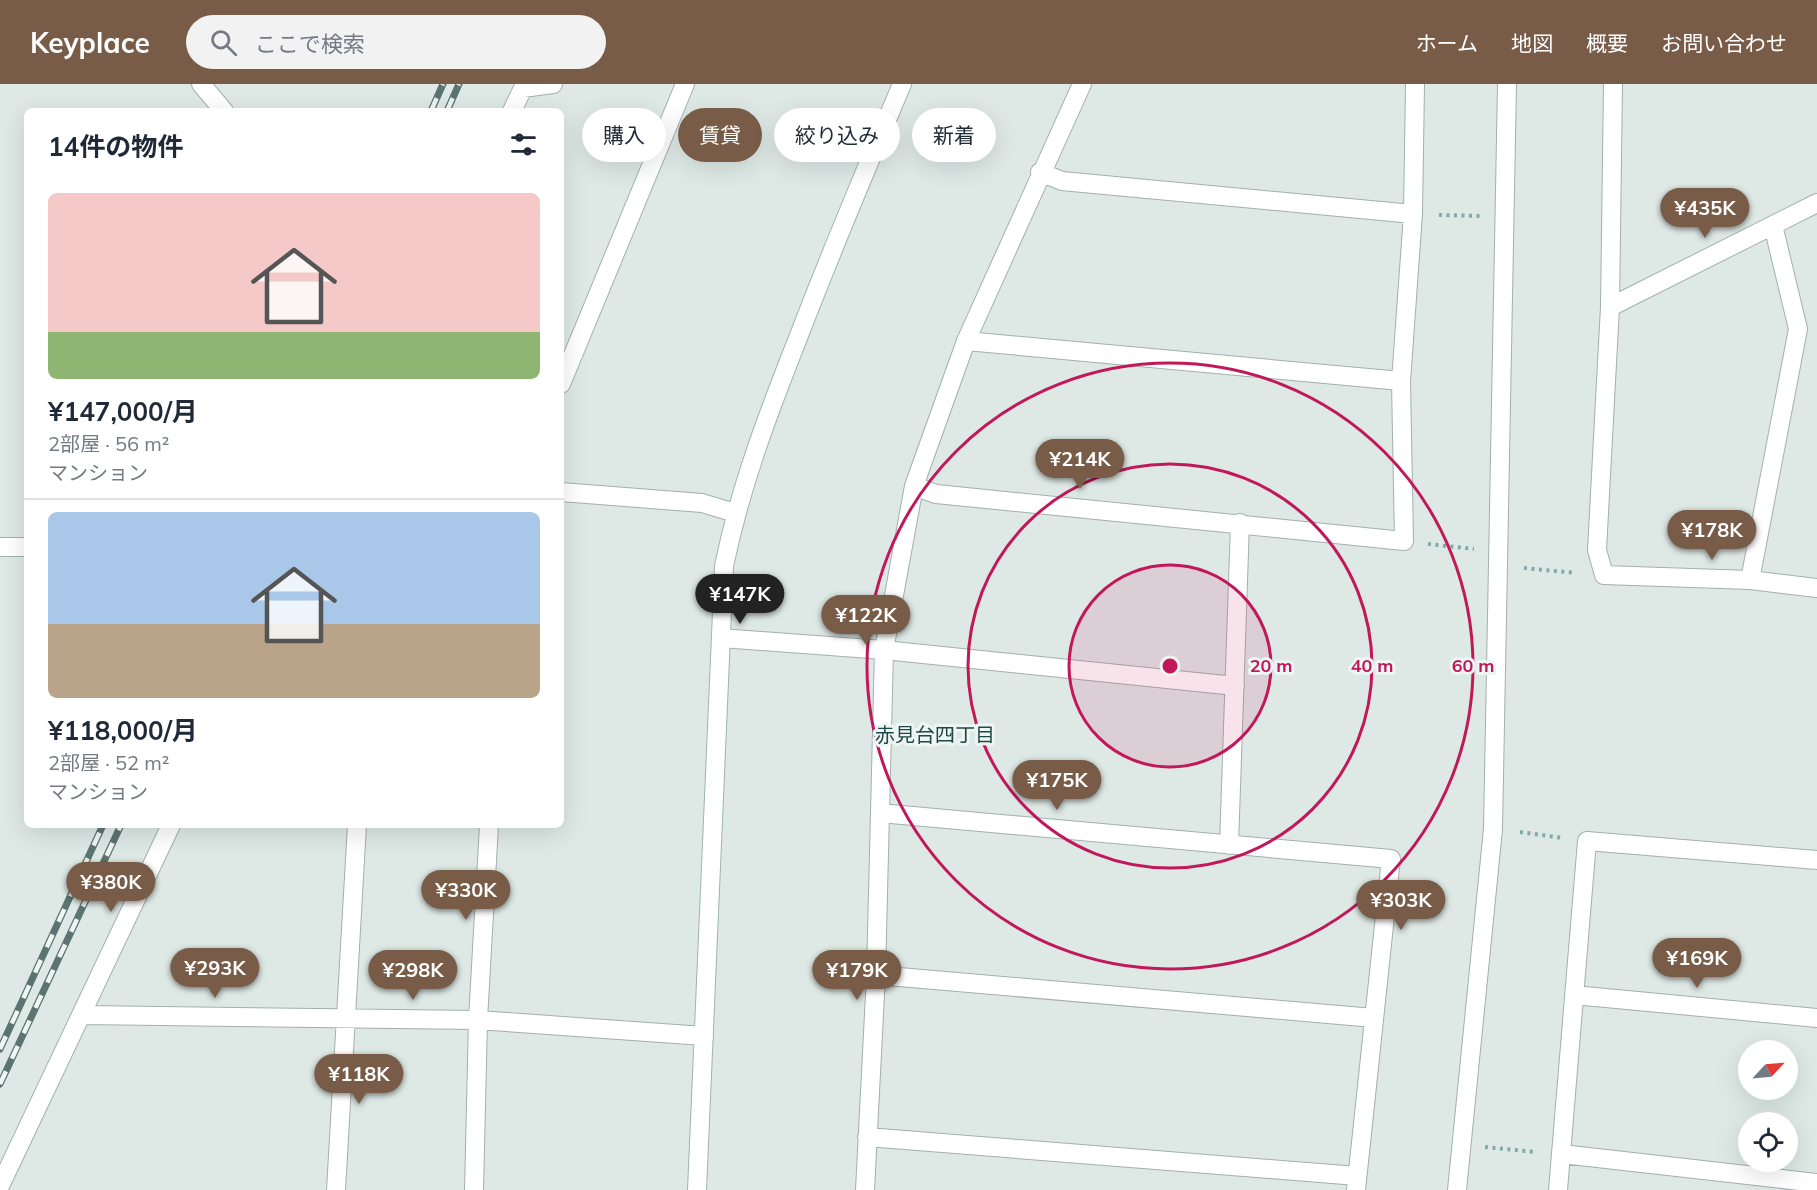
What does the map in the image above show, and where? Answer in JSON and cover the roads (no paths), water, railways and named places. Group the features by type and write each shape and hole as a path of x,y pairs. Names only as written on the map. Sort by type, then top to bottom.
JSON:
{"street":[{"path":"201,84 221,108"},
{"path":"513,108 523,88 553,84"},
{"path":"564,377 685,84"},
{"path":"697,1190 724,566 735,513 768,412 827,262 902,84"},
{"path":"865,1190 876,975 884,650 914,486 966,341 1040,172 1082,84"},
{"path":"914,486 936,494 1404,541 1401,381 1413,214 1415,84"},
{"path":"1457,1190 1493,829 1507,84"},
{"path":"1612,84 1610,307 1597,550 1604,575 1750,580 1817,588"},
{"path":"1040,172 1062,181 1413,214"},
{"path":"1610,307 1817,203"},
{"path":"1750,580 1798,329 1773,225"},
{"path":"966,341 1401,381"},
{"path":"564,492 702,503 735,513"},
{"path":"1229,845 1240,523"},
{"path":"0,548 24,547"},
{"path":"721,638 884,650 1234,686"},
{"path":"867,1137 1357,1183 1391,859 880,813"},
{"path":"0,1186 170,828"},
{"path":"336,1190 357,828"},
{"path":"474,1190 478,1020 489,828"},
{"path":"1558,1190 1587,841 1817,860"},
{"path":"876,975 1374,1018"},
{"path":"1574,995 1817,1018"},
{"path":"83,1015 478,1020 704,1036"},
{"path":"1562,1154 1817,1183"}],"railway":[{"path":"432,108 443,84"},
{"path":"448,108 459,84"},
{"path":"0,1049 102,828"},
{"path":"0,1084 120,828"}],"district":[{"name":"赤見台四丁目","path":"935,735"}]}
